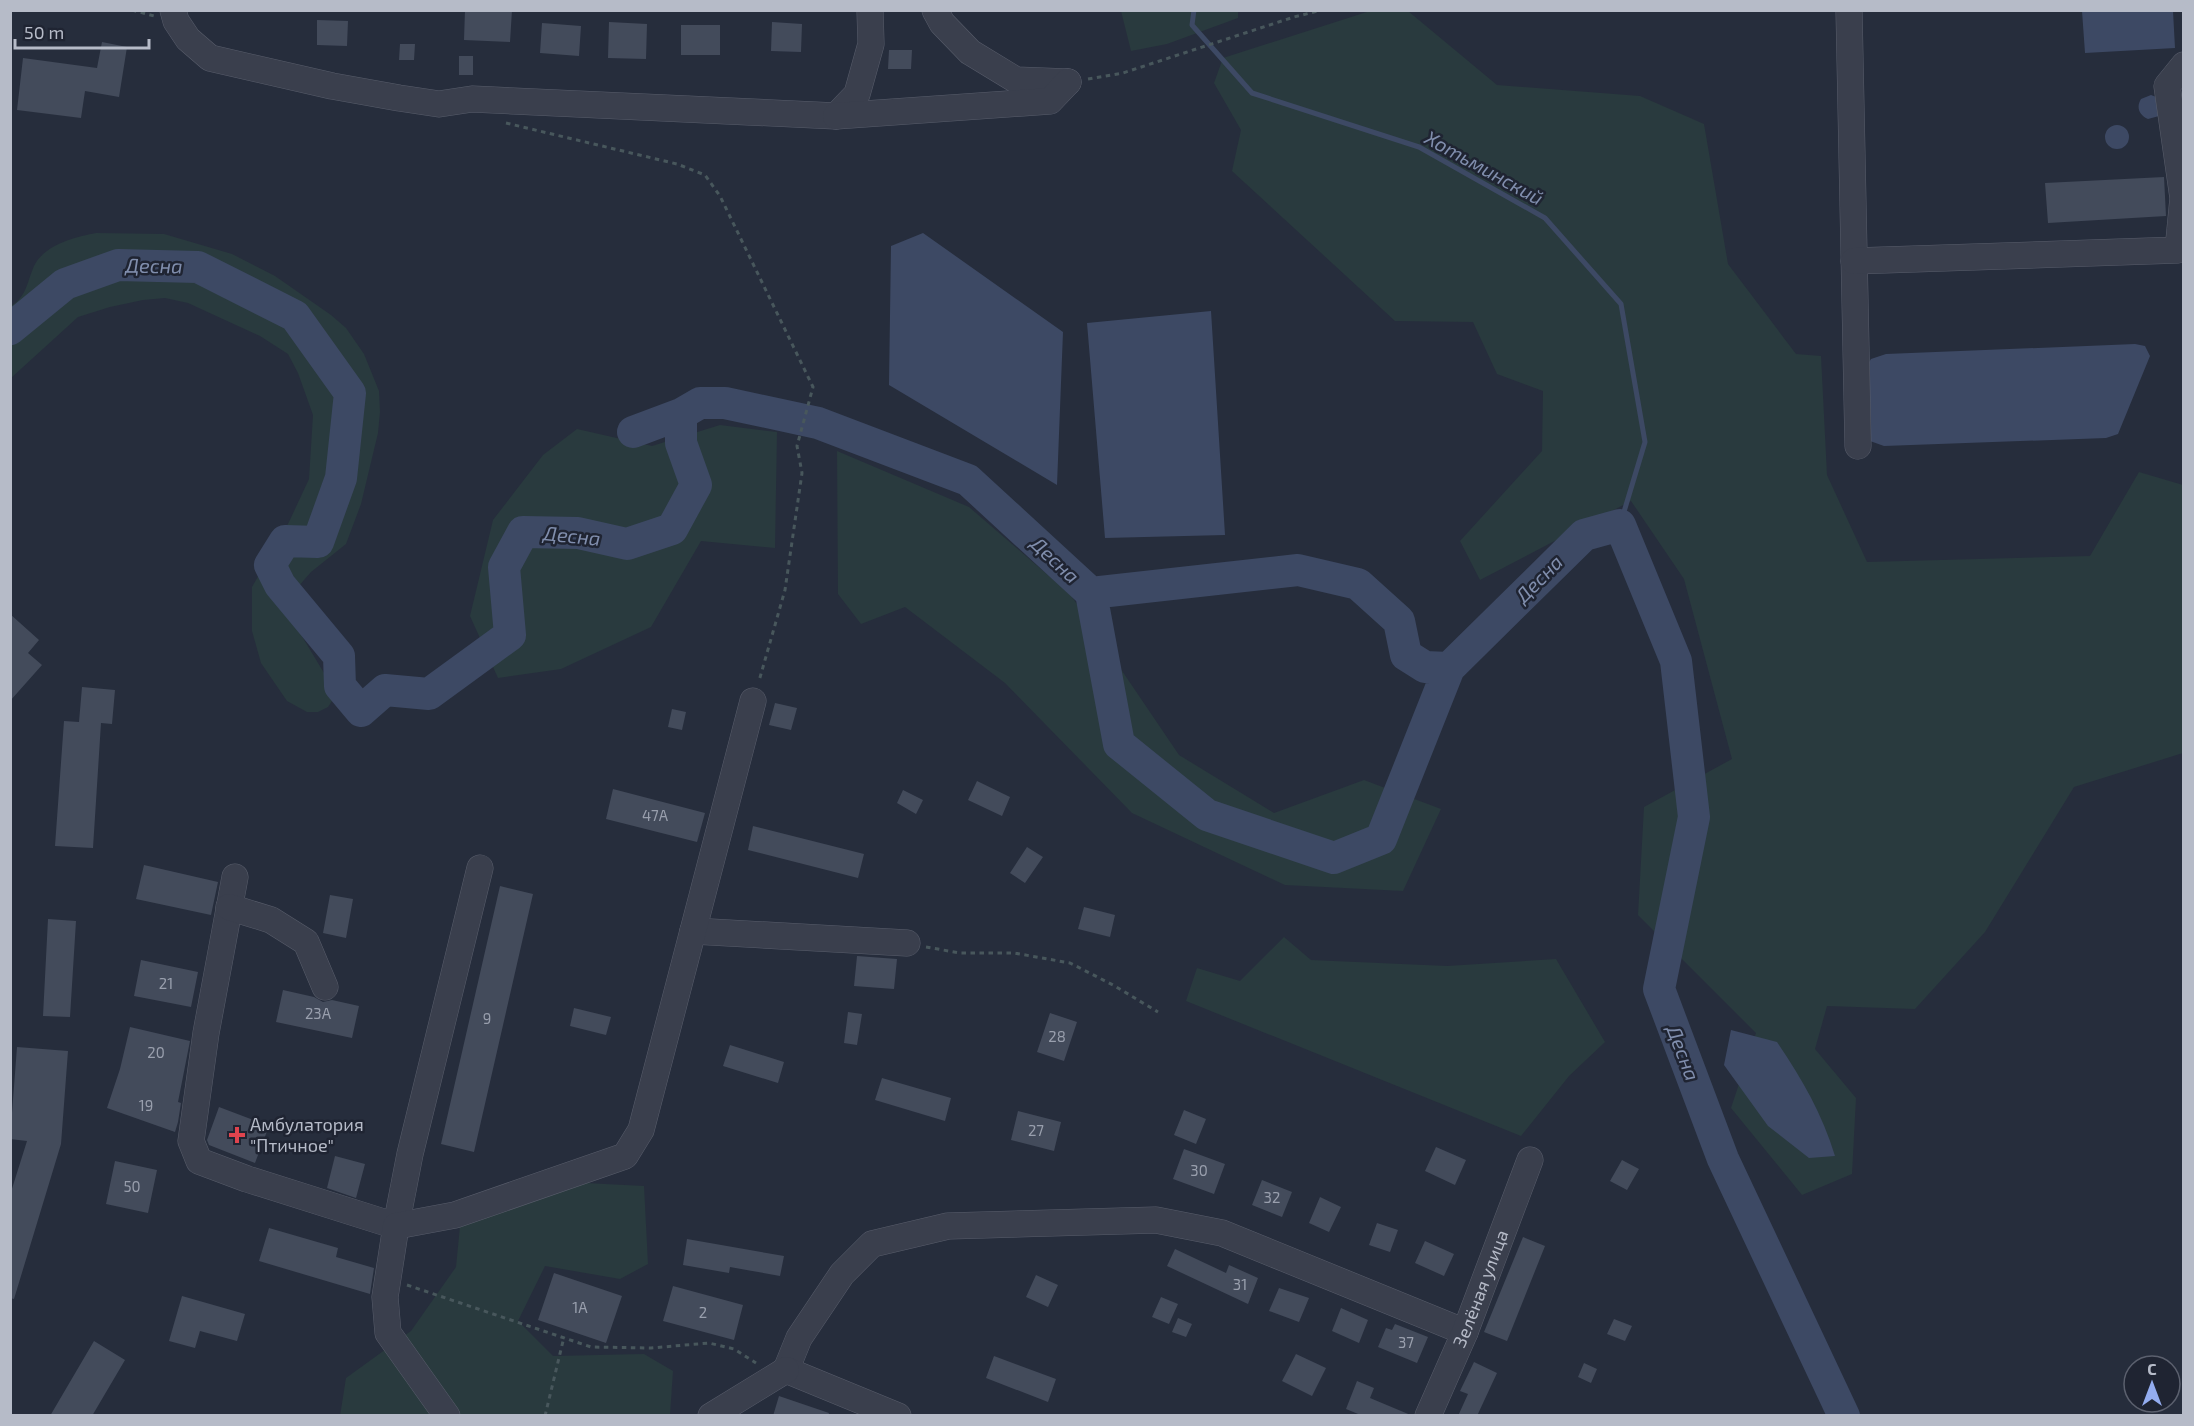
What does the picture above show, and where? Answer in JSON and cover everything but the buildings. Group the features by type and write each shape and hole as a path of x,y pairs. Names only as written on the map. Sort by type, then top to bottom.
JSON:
{"street":[{"path":"173,10 176,21 188,39 210,58 332,86 440,104 472,99 836,116 1050,101 1068,82"},
{"path":"836,116 857,94 871,44 870,10"},
{"path":"935,10 942,23 970,52 1016,80 1068,82"},
{"path":"1849,10 1858,446"},
{"path":"1854,261 2178,250 2182,198 2167,86 2184,64"},
{"path":"235,877 206,1033 191,1141 199,1161 247,1179 396,1226 455,1215 624,1156 640,1130 753,701"},
{"path":"447,1416 388,1333 385,1298 396,1226 413,1142 480,868"},
{"path":"229,907 271,920 306,942 325,987"},
{"path":"693,931 907,943"},
{"name":"Зелёная улица","path":"1428,1416 1465,1332 1530,1160"},
{"path":"711,1416 781,1373 799,1338 842,1274 872,1244 948,1226 1156,1220 1211,1230 1465,1332"},
{"path":"781,1373 898,1416"}],"path":[{"path":"1068,82 1123,73 1322,10"},
{"path":"503,123 677,164 705,175 720,195 813,387 798,440 802,472 784,590 753,701"},
{"path":"907,943 960,953 1014,953 1070,963 1158,1011"},
{"path":"388,1278 481,1312 591,1347 651,1348 709,1343 734,1349 781,1373"},
{"path":"545,1416 564,1337"}],"shaded area":[{"path":"1121,11 1238,11 1238,18 1167,44 1131,51"},
{"path":"1370,11 1408,11 1497,85 1640,96 1704,124 1728,264 1796,354 1821,356 1827,475 1867,562 2090,556 2139,472 2183,485 2183,753 2074,787 1985,932 1915,1009 1827,1006 1815,1049 1856,1098 1852,1174 1802,1195 1731,1108 1756,1033 1638,915 1644,807 1732,759 1684,579 1631,501 1480,580 1460,541 1542,451 1543,391 1497,374 1473,322 1395,321 1232,171 1241,130 1214,83 1223,58"},
{"path":"96,233 164,234 232,254 275,276 331,315 346,328 364,354 379,391 380,412 378,433 361,504 346,544 311,572 297,588 293,598 292,608 297,628 333,688 334,698 328,707 318,712 307,712 287,701 261,663 252,631 252,587 289,522 309,479 313,415 298,373 288,354 260,336 188,303 165,298 110,307 78,317 11,378 11,306 26,288 34,266 52,247"},
{"path":"720,425 777,432 775,548 701,541 651,627 561,669 498,678 470,616 493,520 543,455 577,429 652,446"},
{"path":"837,451 969,507 1070,594 1179,755 1274,813 1364,780 1441,809 1403,891 1285,885 1132,813 1005,683 905,607 861,624 838,594"},
{"path":"1284,937 1311,960 1447,966 1556,959 1605,1042 1569,1076 1521,1136 1186,1001 1197,968 1240,981"},
{"path":"566,1182 644,1186 648,1264 620,1279 545,1266 518,1321 553,1356 644,1354 673,1371 670,1415 340,1416 346,1378 411,1331 456,1267 460,1226"}],"water":[{"path":"2082,11 2173,11 2175,48 2085,53"},
{"path":"2151,95 2159,98 2159,116 2148,119 2141,113 2139,105 2141,99"},
{"path":"2117,125 2122,126 2128,132 2128,142 2122,148 2117,149 2112,148 2106,142 2105,137 2106,132 2112,126"},
{"path":"923,233 1063,332 1057,485 889,385 891,246"},
{"path":"1211,311 1225,535 1105,538 1087,323"},
{"path":"2135,344 2145,346 2150,356 2118,434 2106,438 1884,446 1870,441 1862,374 1871,359 1886,354"},
{"path":"1731,1030 1777,1042 1811,1097 1835,1156 1809,1158 1768,1126 1724,1065"}],"waterway":[{"name":"Хотьминский","path":"1194,10 1192,25 1252,93 1419,147 1545,218 1621,304 1645,442 1620,525"},
{"name":"Десна","path":"10,329 65,284 118,265 198,267 295,316 350,393 341,478 318,542 285,541 270,565 280,585 339,656 340,686 361,711 385,690 429,694 510,635 504,567 523,532 578,533 627,544 672,529 696,485 681,443 681,414 700,403 725,403 818,423 968,480 1091,593 1119,744 1207,815 1334,858 1381,839 1449,668 1584,535 1620,525 1676,661 1694,817 1659,989 1723,1159 1844,1416"},
{"path":"633,432 681,414"},
{"path":"1091,593 1298,570 1358,584 1399,621 1406,655 1425,667 1449,668"}],"place":[{"name":"Амбулатория \"Птичное\"","path":"237,1135"}]}
